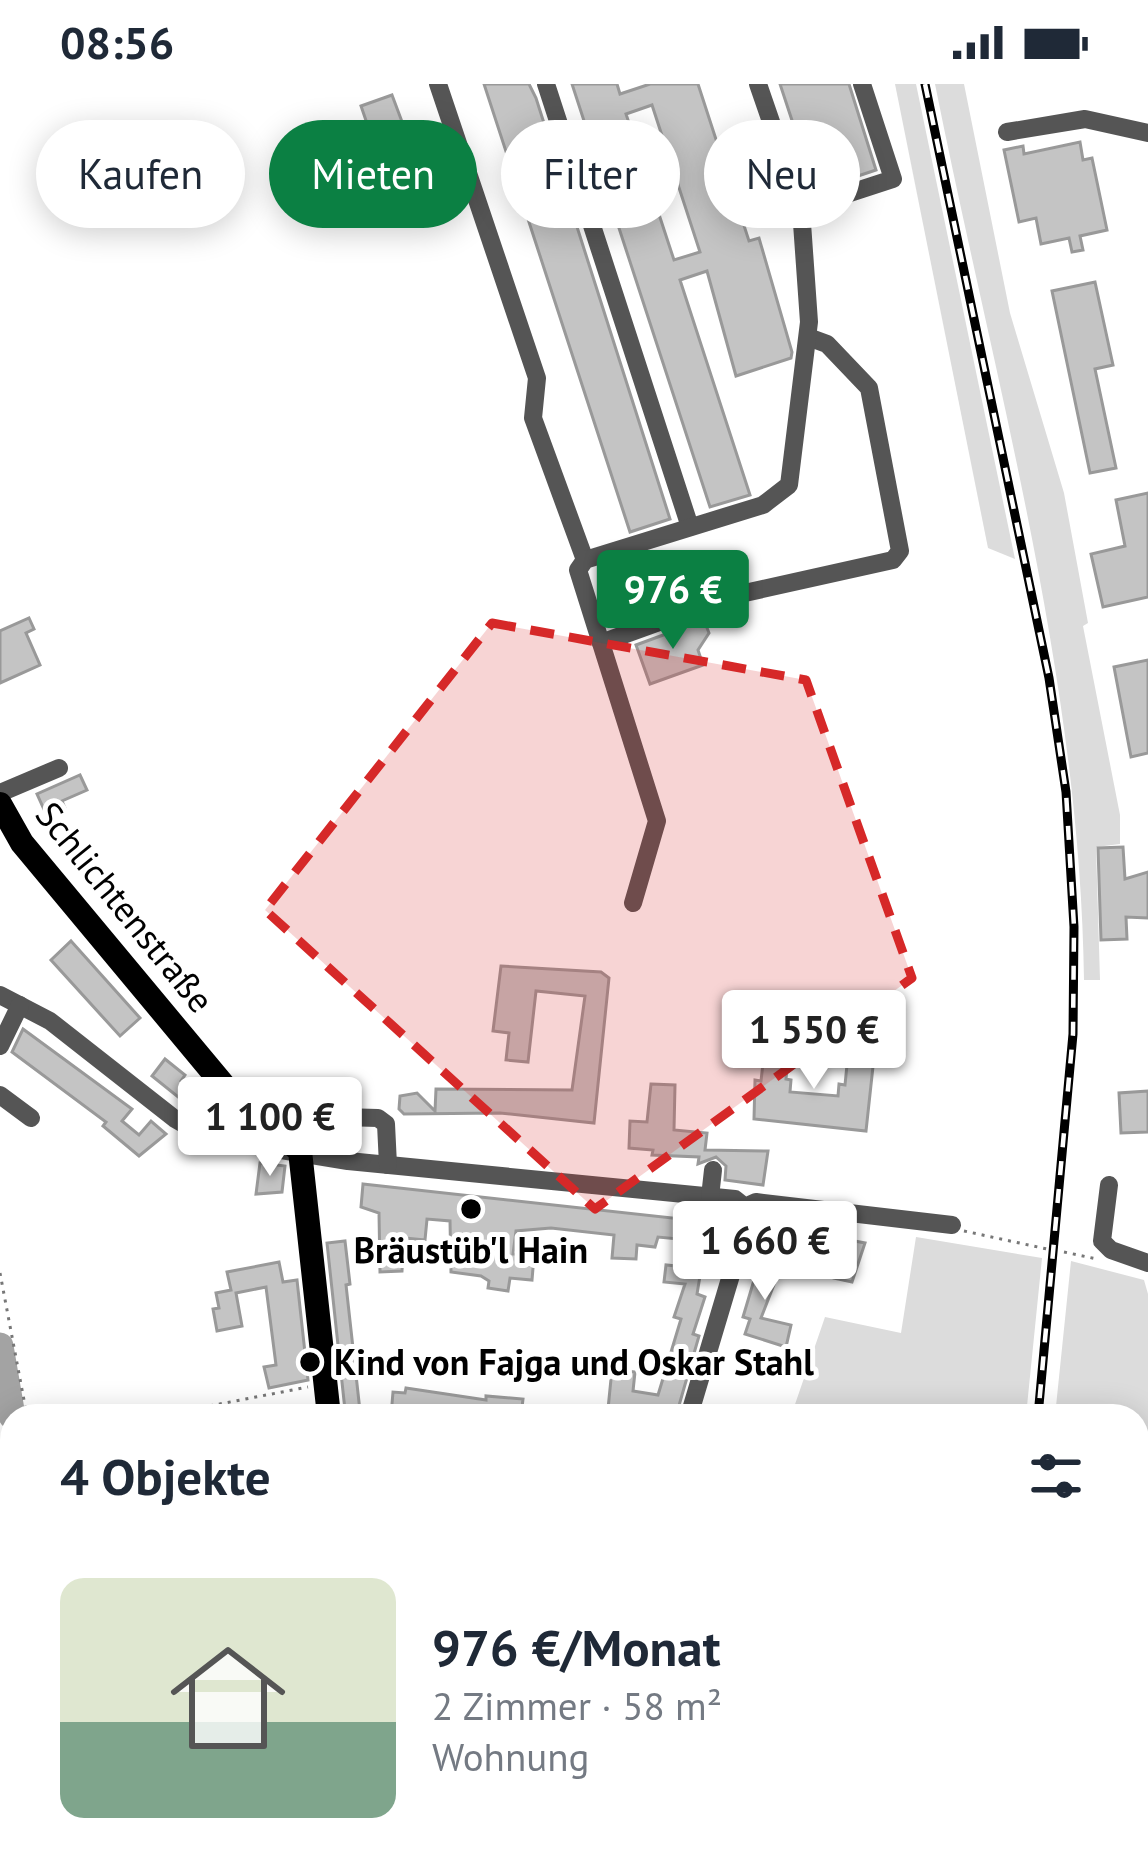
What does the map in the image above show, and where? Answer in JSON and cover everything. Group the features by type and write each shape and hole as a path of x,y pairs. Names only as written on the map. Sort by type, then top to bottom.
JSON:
{"main road":[{"name":"Schlichtenstraße","path":"0,804 22,843 231,1094 300,1151"},
{"path":"300,1151 328,1404"}],"street":[{"path":"438,84 537,378 533,418 584,560"},
{"path":"546,84 690,527"},
{"path":"758,84 770,120"},
{"path":"860,190 892,179 862,84"},
{"path":"1007,132 1085,119 1148,133"},
{"path":"633,902 657,821 578,570 584,560 763,505 789,485 808,337 802,228"},
{"path":"601,643 731,596 893,560 900,550 869,388 827,344 808,337"},
{"path":"0,793 59,768"},
{"path":"0,995 50,1021 190,1130 230,1144 388,1165 735,1199 745,1207 746,1225 692,1404"},
{"path":"0,1046 20,1005"},
{"path":"0,1095 31,1118"},
{"path":"341,1117 378,1118 386,1124 388,1165"},
{"path":"710,1197 713,1169"},
{"path":"1108,1186 1102,1240 1111,1250 1148,1263"},
{"path":"745,1207 756,1202 952,1225"}],"path":[{"path":"952,1225 970,1234 1047,1249"},
{"path":"0,1273 25,1404"},
{"path":"219,1404 311,1386"}],"highlighted area":[{"path":"492,623 806,680 912,978 595,1209 265,910"}],"shaded area":[{"path":"895,84 916,84 1015,559 988,548"},
{"path":"935,84 964,84 1010,313 1064,493 1088,623 1083,626 1120,815 1120,844 1096,847 1100,980 1084,980 1079,866 1051,641"},
{"path":"916,1237 1042,1258 1027,1404 795,1404 825,1317 901,1333"},
{"path":"1071,1261 1144,1280 1148,1404 1056,1404"}],"building":[{"path":"484,84 529,84 543,120 501,120 501,136"},
{"path":"572,84 617,84 620,94 650,84 698,84 710,120 704,120 704,228 745,228 749,241 759,238 792,352 791,358 736,376 707,271 680,280 750,495 710,507 619,228 663,228 674,260 700,252 680,191 680,120 657,120 652,105 626,114 628,120 584,120"},
{"path":"780,84 849,84 876,170 860,175 860,120 792,120"},
{"path":"392,95 401,120 366,120 361,106"},
{"path":"1080,142 1083,160 1092,158 1107,230 1080,236 1083,250 1072,252 1069,238 1041,244 1036,218 1019,222 1004,150 1023,146 1024,154"},
{"path":"531,228 577,228 670,519 630,532"},
{"path":"1095,282 1113,365 1095,369 1116,468 1090,473 1052,291"},
{"path":"1148,493 1148,597 1103,607 1091,554 1125,546 1116,500"},
{"path":"29,618 34,629 26,633 40,665 0,683 0,631"},
{"path":"704,620 709,633 698,650 703,665 650,684 636,645"},
{"path":"1148,660 1148,753 1131,757 1114,667"},
{"path":"80,775 87,790 62,801 65,808 47,816 37,794"},
{"path":"1123,847 1125,879 1148,872 1148,918 1126,917 1127,939 1101,940 1098,848"},
{"path":"71,941 140,1018 120,1036 51,960"},
{"path":"501,966 601,972 609,978 594,1123 500,1113 404,1114 399,1109 400,1096 417,1093 435,1111 436,1089 572,1090 585,996 536,991 528,1062 506,1060 509,1033 493,1031"},
{"path":"23,1029 132,1109 122,1121 139,1135 151,1121 166,1134 139,1156 103,1126 106,1122 12,1052"},
{"path":"766,1037 790,1039 786,1079 791,1080 790,1092 838,1096 839,1084 845,1085 849,1045 875,1048 866,1131 754,1119 755,1080 761,1081"},
{"path":"165,1059 185,1075 181,1081 205,1100 210,1094 220,1106 208,1121 152,1076"},
{"path":"651,1084 675,1085 674,1130 707,1133 705,1150 768,1151 763,1185 725,1180 726,1166 716,1157 698,1164 699,1157 652,1155 653,1150 629,1148 630,1121 647,1122"},
{"path":"1148,1091 1148,1132 1121,1133 1119,1093"},
{"path":"260,1163 285,1166 282,1192 256,1194"},
{"path":"363,1184 709,1222 697,1294 705,1297 693,1334 699,1336 679,1404 608,1404 612,1369 635,1372 633,1391 658,1395 681,1319 674,1317 685,1284 664,1282 666,1265 687,1267 690,1240 658,1237 655,1247 637,1245 636,1259 612,1258 614,1235 551,1228 516,1231 513,1254 534,1256 532,1280 510,1278 508,1291 488,1288 489,1281 481,1276 451,1272 450,1221 427,1219 425,1240 404,1238 402,1271 380,1272 379,1213 361,1207"},
{"path":"839,1238 865,1243 852,1282 834,1278"},
{"path":"345,1241 359,1404 344,1404 327,1243"},
{"path":"763,1250 779,1255 777,1262 782,1264 761,1318 791,1325 786,1347 745,1334 750,1319 743,1317"},
{"path":"279,1262 283,1282 297,1280 308,1380 269,1388 264,1367 276,1365 266,1287 236,1293 242,1326 217,1331 213,1309 219,1308 216,1293 231,1290 227,1272"},
{"path":"406,1388 486,1400 486,1396 523,1399 522,1404 392,1404 393,1392 405,1393"}],"waterway":[{"path":"0,1346 10,1404"}],"railway":[{"path":"925,84 1049,678 1066,792 1074,927 1073,1034 1039,1404"}],"place":[{"name":"Bräustüb'l Hain","path":"471,1209"},
{"name":"Kind von Fajga und Oskar Stahl","path":"310,1362"}]}
